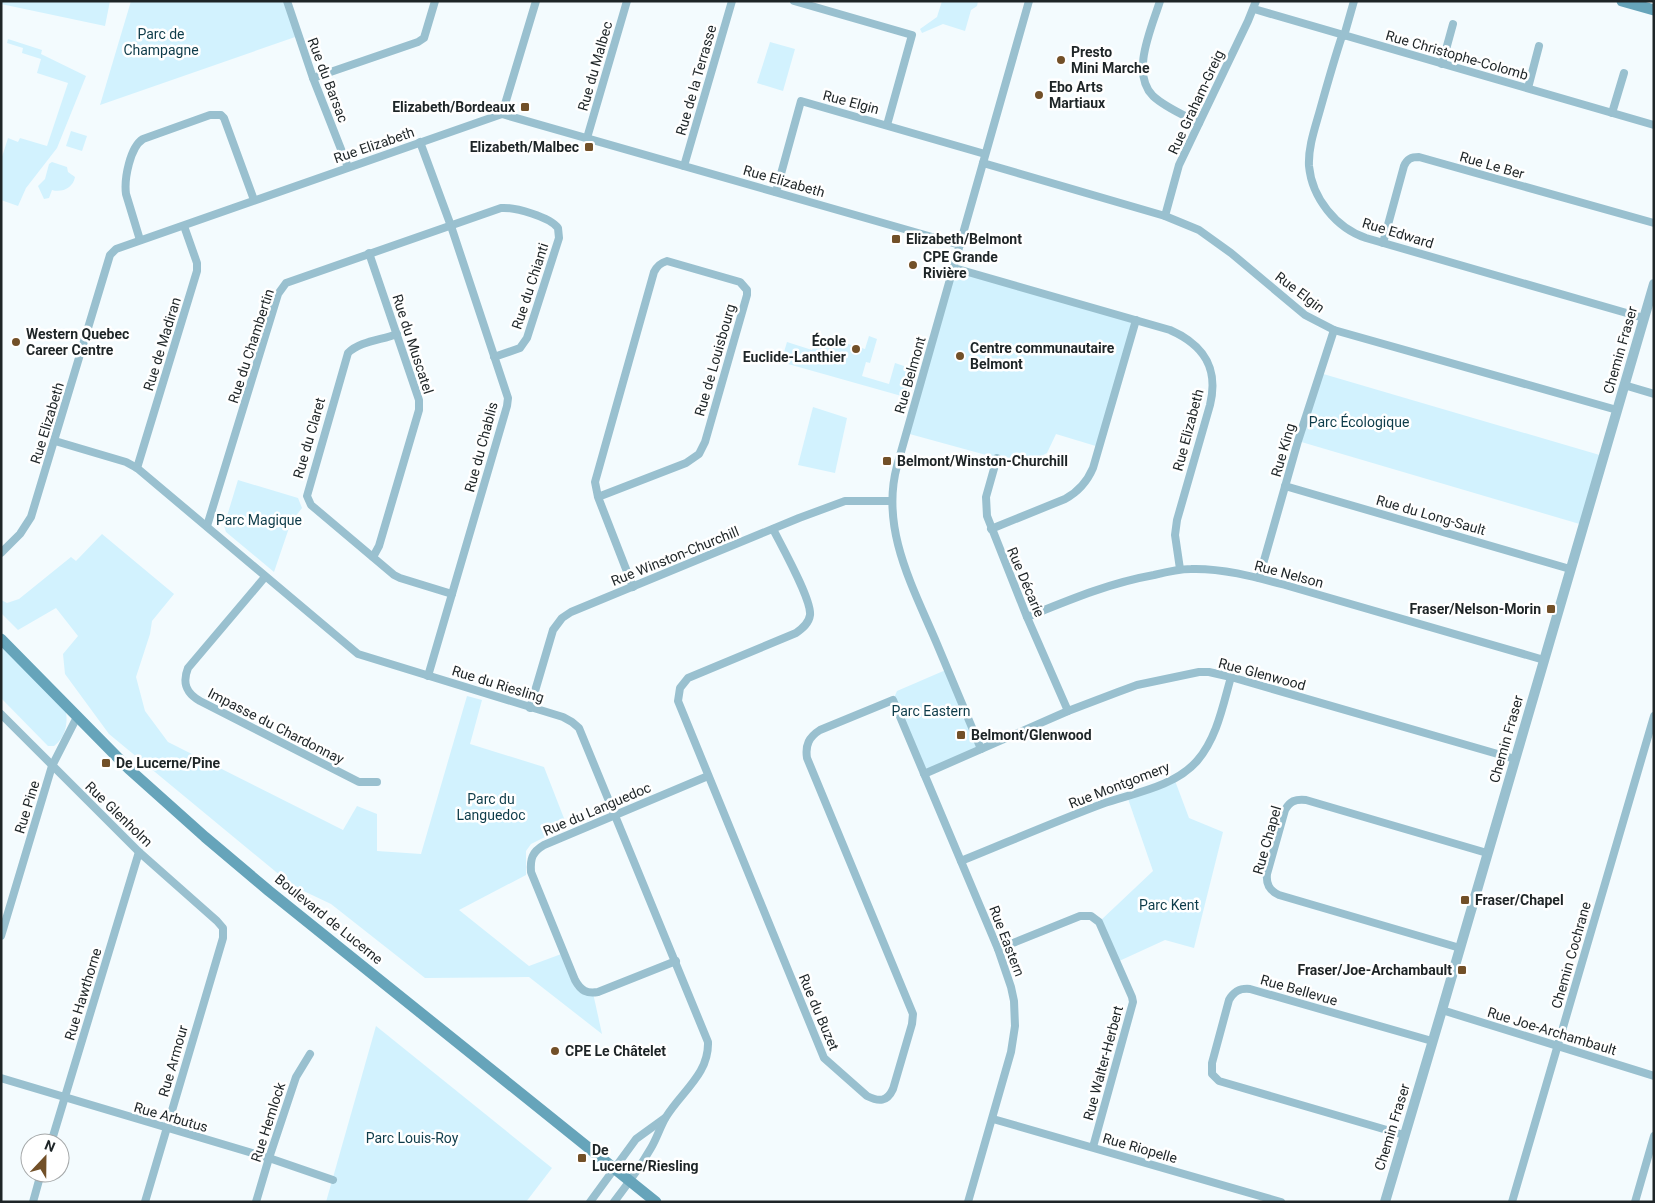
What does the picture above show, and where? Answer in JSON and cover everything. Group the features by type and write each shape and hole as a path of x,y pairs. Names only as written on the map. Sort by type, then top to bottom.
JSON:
{"main road":[{"path":"1622,1 1654,10"},
{"name":"Boulevard de Lucerne","path":"1,639 148,787 269,891 656,1202"}],"street":[{"name":"Rue du Barsac","path":"287,1 313,78 348,167"},
{"path":"313,78 418,42 424,38 435,1"},
{"path":"502,114 536,1"},
{"name":"Rue du Malbec","path":"587,138 627,1"},
{"name":"Rue de la Terrasse","path":"684,166 732,1"},
{"path":"794,1 912,35 887,125"},
{"name":"Rue Belmont","path":"981,749 904,566 895,534 892,501 895,473 1029,1"},
{"path":"1160,1 1143,58 1143,80 1155,97 1199,123"},
{"name":"Rue Edward","path":"1354,1 1313,137 1309,157 1309,167 1320,198 1339,224 1356,234 1383,243 1644,318"},
{"name":"Rue Graham-Greig","path":"1165,216 1180,165 1255,5"},
{"name":"Rue Christophe-Colomb","path":"1255,5 1343,36 1654,125"},
{"path":"1442,64 1453,24"},
{"path":"1528,88 1539,46"},
{"path":"1612,112 1624,73"},
{"name":"Rue Elgin","path":"776,192 801,101 985,154"},
{"name":"Rue Elizabeth","path":"1,553 20,534 31,517 110,255 116,249 502,114 960,245"},
{"path":"140,240 125,186 128,169 136,146 143,138 210,115 221,115 224,118 254,200"},
{"name":"Rue du Chablis","path":"420,142 451,226 508,398 428,676"},
{"name":"Rue Le Ber","path":"1383,243 1404,166 1406,161 1414,157 1654,223"},
{"name":"Rue Elgin","path":"983,164 1165,216 1204,234 1231,253 1305,315 1334,330 1617,410"},
{"name":"Rue du Chianti","path":"451,226 502,208 507,208 551,221 558,228 559,238 525,344 513,352 494,357"},
{"name":"Rue de Madiran","path":"137,468 197,271 197,263 184,226"},
{"name":"Rue du Chambertin","path":"208,526 281,288 291,281 451,226"},
{"name":"Rue du Muscatel","path":"369,253 417,391 419,410 379,546 373,557"},
{"name":"Rue de Louisbourg","path":"598,496 686,463 699,454 705,442 747,295 747,290 740,282 667,261 662,262 656,267 594,482 598,496 633,587"},
{"name":"Rue Elizabeth","path":"954,268 1170,330 1188,339 1202,351 1210,366 1212,397 1177,520 1175,534 1180,570"},
{"name":"Chemin Fraser","path":"1385,1202 1654,284"},
{"path":"991,529 1065,500 1086,482 1093,468 1136,320"},
{"name":"Rue King","path":"1259,578 1298,441 1334,330"},
{"name":"Rue du Claret","path":"397,334 360,345 348,353 307,492 308,500 400,578 452,594"},
{"path":"1624,385 1654,394"},
{"name":"Rue du Riesling","path":"55,441 126,462 137,468 358,654 563,717 579,728 705,1032 708,1052 704,1066 666,1117 652,1147 614,1202"},
{"name":"Rue Décarie","path":"997,458 986,504 991,529 1068,711"},
{"name":"Rue du Long-Sault","path":"1286,486 1570,569"},
{"name":"Rue Winston-Churchill","path":"530,708 557,624 562,618 572,612 800,518 845,502 892,501"},
{"name":"Rue du Buzet","path":"773,530 809,602 810,616 808,622 796,633 693,675 682,683 678,701 824,1058 867,1096 876,1100 884,1100 890,1096 893,1089 912,1024 912,1014 807,758 806,748 810,738 820,730 893,700"},
{"name":"Rue Nelson","path":"1027,617 1095,590 1138,578 1180,570 1202,570 1259,578 1544,660"},
{"name":"Impasse du Chardonnay","path":"265,577 188,668 185,682 189,693 200,701 358,782 377,782"},
{"name":"Rue Glenwood","path":"924,774 1068,711 1137,685 1189,674 1209,672 1231,676 1515,759"},
{"name":"Rue Montgomery","path":"961,861 1103,804 1158,785 1183,773 1198,760 1210,742 1218,722 1231,676"},
{"name":"Rue Eastern","path":"893,700 998,949 1011,987 1016,1026 1012,1052 968,1202"},
{"name":"Rue Glenholm","path":"1,714 138,852 218,920 223,928"},
{"name":"Chemin Cochrane","path":"1512,1202 1654,716"},
{"name":"Rue Pine","path":"1,936 52,766 77,717"},
{"name":"Rue du Languedoc","path":"676,961 598,992 582,990 575,980 532,872 531,858 534,852 544,845 708,776"},
{"name":"Rue Chapel","path":"1460,948 1279,895 1270,889 1267,874 1285,810 1296,799 1306,800 1487,853"},
{"name":"Rue Hawthorne","path":"54,1133 138,852"},
{"name":"Rue Walter-Herbert","path":"998,949 1080,916 1091,916 1099,922 1133,1002 1092,1148"},
{"name":"Rue Armour","path":"145,1202 223,938 223,928"},
{"name":"Rue Bellevue","path":"1404,1135 1219,1081 1212,1074 1212,1063 1229,1000 1240,989 1250,989 1432,1041"},
{"name":"Rue Joe-Archambault","path":"1442,1010 1654,1076"},
{"name":"Rue Hemlock","path":"256,1202 296,1077 310,1054"},
{"name":"Rue Arbutus","path":"1,1078 269,1158 333,1180"},
{"name":"Rue du Riesling","path":"590,1202 636,1138 666,1117"},
{"name":"Rue Riopelle","path":"993,1118 1281,1202"},
{"path":"1635,1202 1654,1136"},
{"path":"33,1202 39,1183"}],"green space":[{"path":"1,1 110,1 105,26 1,4"},
{"name":"Parc de Champagne","path":"131,1 287,1 298,36 100,105"},
{"path":"942,1 978,1 977,6 971,10 965,31 943,24 922,33 920,29 937,17"},
{"path":"8,39 42,50 41,54 86,76 57,148 26,188 18,206 1,200 1,160 8,138 18,142 20,138 47,146 68,83 37,73 41,59 22,53 23,48 7,43"},
{"path":"770,42 795,49 783,91 757,83"},
{"path":"71,131 87,136 82,151 66,146"},
{"path":"52,162 67,167 68,172 75,177 69,187 60,191 52,190 49,198 44,199 38,186 45,179 49,164"},
{"path":"954,268 1136,320 1099,447 1056,434 1047,453 1027,463 997,458 906,433"},
{"path":"817,335 865,349 869,336 877,339 870,363 866,362 862,376 889,384 895,363 913,369 905,397 781,362 787,342 812,350"},
{"name":"Parc Écologique","path":"1320,373 1603,456 1583,525 1298,441"},
{"path":"813,407 847,418 835,473 798,465"},
{"name":"Parc Magique","path":"238,480 298,498 302,508 291,522 274,572 226,532 224,526"},
{"name":"Parc du Languedoc","path":"102,534 174,594 152,621 150,634 136,677 145,711 168,742 343,830 357,806 377,814 377,851 421,854 467,696 482,700 470,744 544,767 567,826 531,844 526,851 526,875 459,910 529,966 564,953 575,980 593,993 602,1034 529,977 425,978 331,904 293,886 109,734 65,674 63,654 78,636 56,608 18,630 1,613 1,600 7,603 19,599 71,557 76,561"},
{"path":"1,641 66,712 65,730 61,739 54,746 48,746 1,698"},
{"name":"Parc Eastern","path":"948,669 981,749 924,774 893,700 897,691"},
{"name":"Parc Kent","path":"1174,778 1189,818 1223,832 1194,948 1165,940 1117,962 1099,922 1153,871 1127,796"},
{"name":"Parc Louis-Roy","path":"376,1026 552,1168 526,1202 326,1202"}],"place":[{"name":"Presto Mini Marche","path":"1061,60"},
{"name":"Ebo Arts Martiaux","path":"1039,95"},
{"name":"Elizabeth/Bordeaux","path":"525,107"},
{"name":"Elizabeth/Malbec","path":"589,147"},
{"name":"Elizabeth/Belmont","path":"896,239"},
{"name":"CPE Grande Rivière","path":"913,265"},
{"name":"Western Quebec Career Centre","path":"16,342"},
{"name":"École Euclide-Lanthier","path":"856,349"},
{"name":"Centre communautaire Belmont","path":"960,356"},
{"name":"Belmont/Winston-Churchill","path":"887,461"},
{"name":"Fraser/Nelson-Morin","path":"1551,609"},
{"name":"Belmont/Glenwood","path":"961,735"},
{"name":"De Lucerne/Pine","path":"106,763"},
{"name":"Fraser/Chapel","path":"1465,900"},
{"name":"Fraser/Joe-Archambault","path":"1462,970"},
{"name":"CPE Le Châtelet","path":"555,1051"},
{"name":"De Lucerne/Riesling","path":"582,1158"}]}
